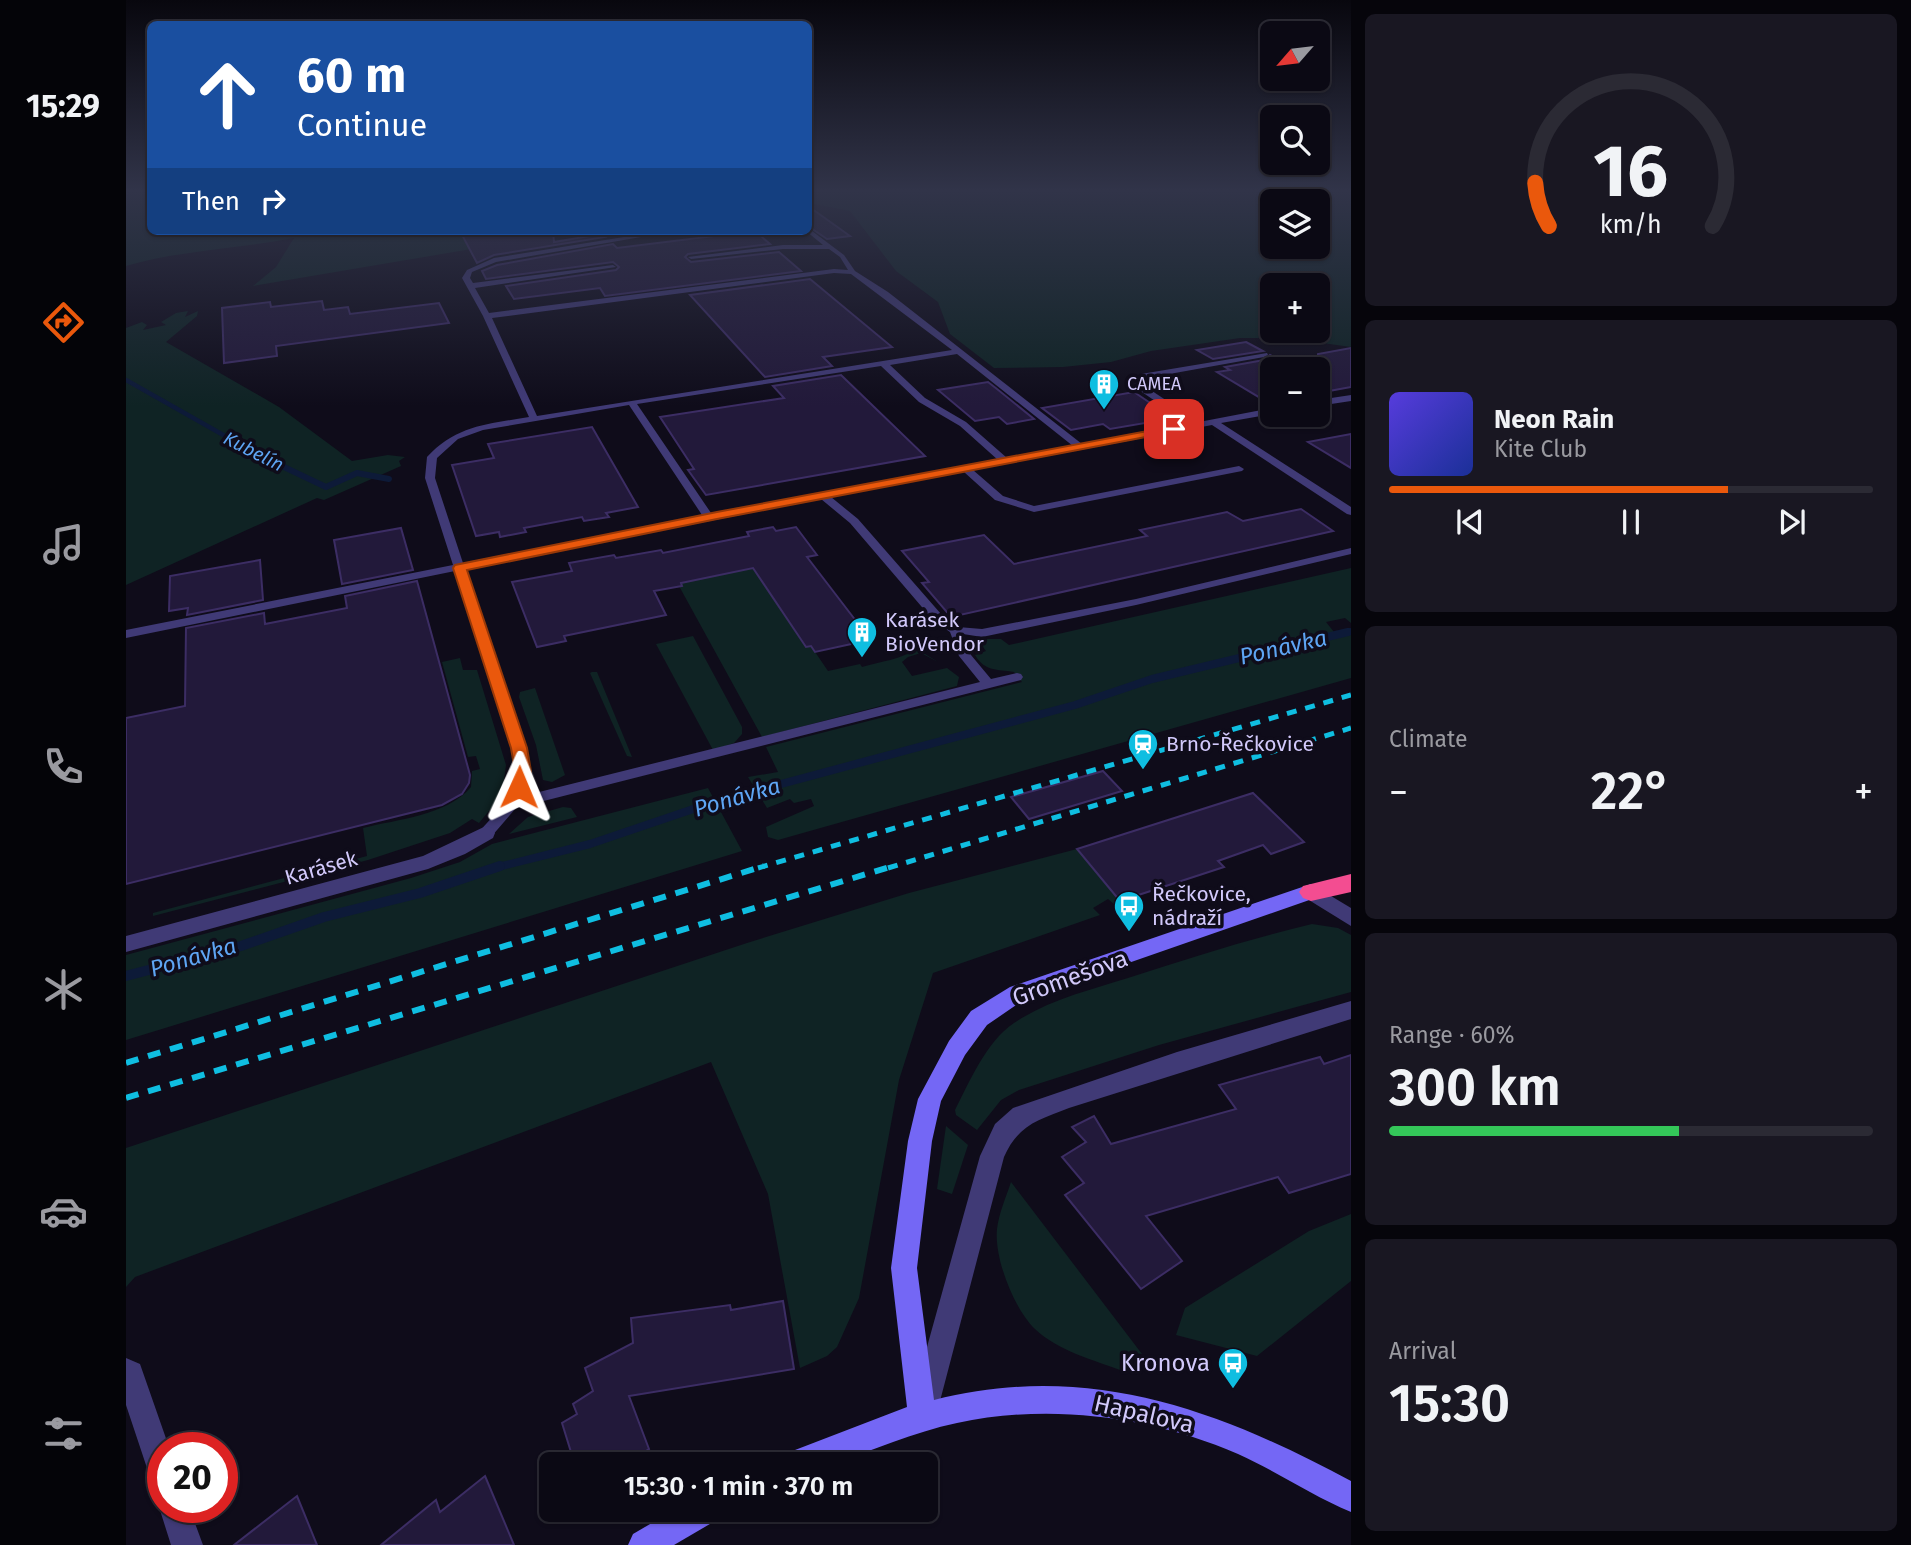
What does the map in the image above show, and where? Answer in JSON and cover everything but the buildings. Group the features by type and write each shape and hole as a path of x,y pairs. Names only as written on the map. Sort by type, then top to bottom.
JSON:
{"highway":[{"path":"1311,892 1351,883"}],"street":[{"name":"Karásek","path":"126,944 428,862 486,833"},
{"path":"1311,892 1351,918"},
{"name":"Gromešova","path":"922,1415 904,1268 920,1141 930,1099 957,1048 979,1018 1018,993 1311,892"},
{"path":"822,1452 922,1415 992,1156 1003,1132 1021,1116 1068,1098 1351,1010"},
{"path":"126,1372 130,1374 150,1432"},
{"name":"Hapalova","path":"922,1415 1012,1400 1053,1397 1114,1403 1191,1422 1234,1438 1351,1497"},
{"path":"644,1545 684,1522"},
{"path":"179,1523 187,1545"}],"lane":[{"path":"490,262 469,271 466,278 487,316 534,418"},
{"path":"846,262 853,272 1079,446"},
{"path":"470,286 613,267"},
{"path":"487,316 834,271 853,272"},
{"name":"Karásek","path":"486,833 511,804 523,771 519,748 428,473 432,457 456,438 481,428 957,352"},
{"path":"1197,425 1142,388 1139,382 1144,376 1264,355"},
{"path":"884,364 922,400 963,424 1005,461"},
{"path":"1330,401 1351,398"},
{"path":"631,402 708,517"},
{"path":"126,634 708,517 1260,413"},
{"path":"1213,422 1351,512"},
{"path":"965,468 999,498 1034,509 1239,469"},
{"path":"823,495 854,521 937,617 955,630 982,633 1136,602 1351,551"},
{"path":"955,630 965,656 988,684"},
{"path":"511,804 1017,677"}],"green space":[{"path":"126,262 142,262 126,266"},
{"path":"279,262 394,262 253,286"},
{"path":"889,262 1351,262 1351,347 1322,343 1330,343 1330,273 1260,273 1260,338 1240,338 1151,351 1111,362 1063,367 994,368 950,334 938,302 896,271"},
{"path":"188,311 185,317 198,311 197,316 166,342 279,407 352,461 388,455 405,457 399,461 401,466 324,500 317,498 126,585 126,328 142,322 147,325 143,330 166,325 161,322 176,313"},
{"path":"753,568 806,647 811,646 828,671 860,664 862,667 897,658 917,649 938,662 921,653 908,657 902,662 912,676 947,668 959,677 957,686 762,737 679,586 681,583"},
{"path":"1351,568 1351,623 1345,618 1326,622 1334,632 1351,628 1351,678 778,840 768,837 766,827 814,806 811,799 794,803 790,799 767,808 748,777 778,772 766,747 1022,682 1014,672 992,669 979,660 975,655 986,651 980,643 987,639 1001,639 1009,645"},
{"path":"693,636 742,727 742,734 734,743 713,750 656,644"},
{"path":"460,658 463,670 477,670 506,765 502,795 479,823 472,819 450,833 368,860 153,916 153,913 367,856 363,828 421,815 461,797 471,787 472,771 480,769 476,756 468,757 442,662"},
{"path":"597,672 632,757 627,756 590,673"},
{"path":"535,688 565,775 552,782 543,780 536,745 519,697 520,692"},
{"path":"708,788 742,851 126,1040 126,955 411,878 460,862 492,844"},
{"path":"563,807 571,808 577,817 509,834 528,817"},
{"path":"1077,849 1120,901 1115,905 1108,899 1093,908 1100,915 933,973 899,1080 859,1298 837,1347 827,1356 800,1368 768,1194 711,1062 135,1277 126,1287 126,1148 747,943 909,893"},
{"path":"1312,924 1338,928 1351,935 1351,992 1159,1045 1019,1090 1001,1100 977,1130 956,1115 955,1110 987,1051 1004,1031 1027,1015 1084,991"},
{"path":"946,1126 968,1145 952,1194 937,1189"},
{"path":"1011,1182 1142,1354 1124,1351 1123,1371 1077,1354 1044,1337 1020,1309 1002,1268 997,1241 999,1217"},
{"path":"1351,1214 1351,1281 1257,1356 1176,1335 1185,1308 1309,1231"}],"waterway":[{"name":"Kubelín","path":"126,380 248,449"},
{"name":"Kubelín","path":"244,448 326,487 357,473 389,479"},
{"name":"Ponávka","path":"1342,633 1351,631"},
{"name":"Ponávka","path":"1342,633 1348,632"},
{"name":"Ponávka","path":"494,868 590,844 714,802 1075,705 1152,679 1342,633"},
{"name":"Ponávka","path":"494,868 500,866"},
{"name":"Ponávka","path":"126,976 241,946 324,917 420,893 494,868"}],"railway":[{"path":"758,868 1351,695"},
{"path":"888,868 1351,728"},
{"path":"126,1063 764,866"},
{"path":"126,1098 893,866"}],"place":[{"name":"CAMEA","path":"1104,411"},
{"name":"Karásek BioVendor","path":"862,659"},
{"name":"Brno-Řečkovice","path":"1143,771"},
{"name":"Řečkovice, nádraží","path":"1129,933"},
{"name":"Kronova","path":"1233,1390"}],"route":[{"path":"519,787 523,771 519,748 460,568 717,515 1174,429"}]}
